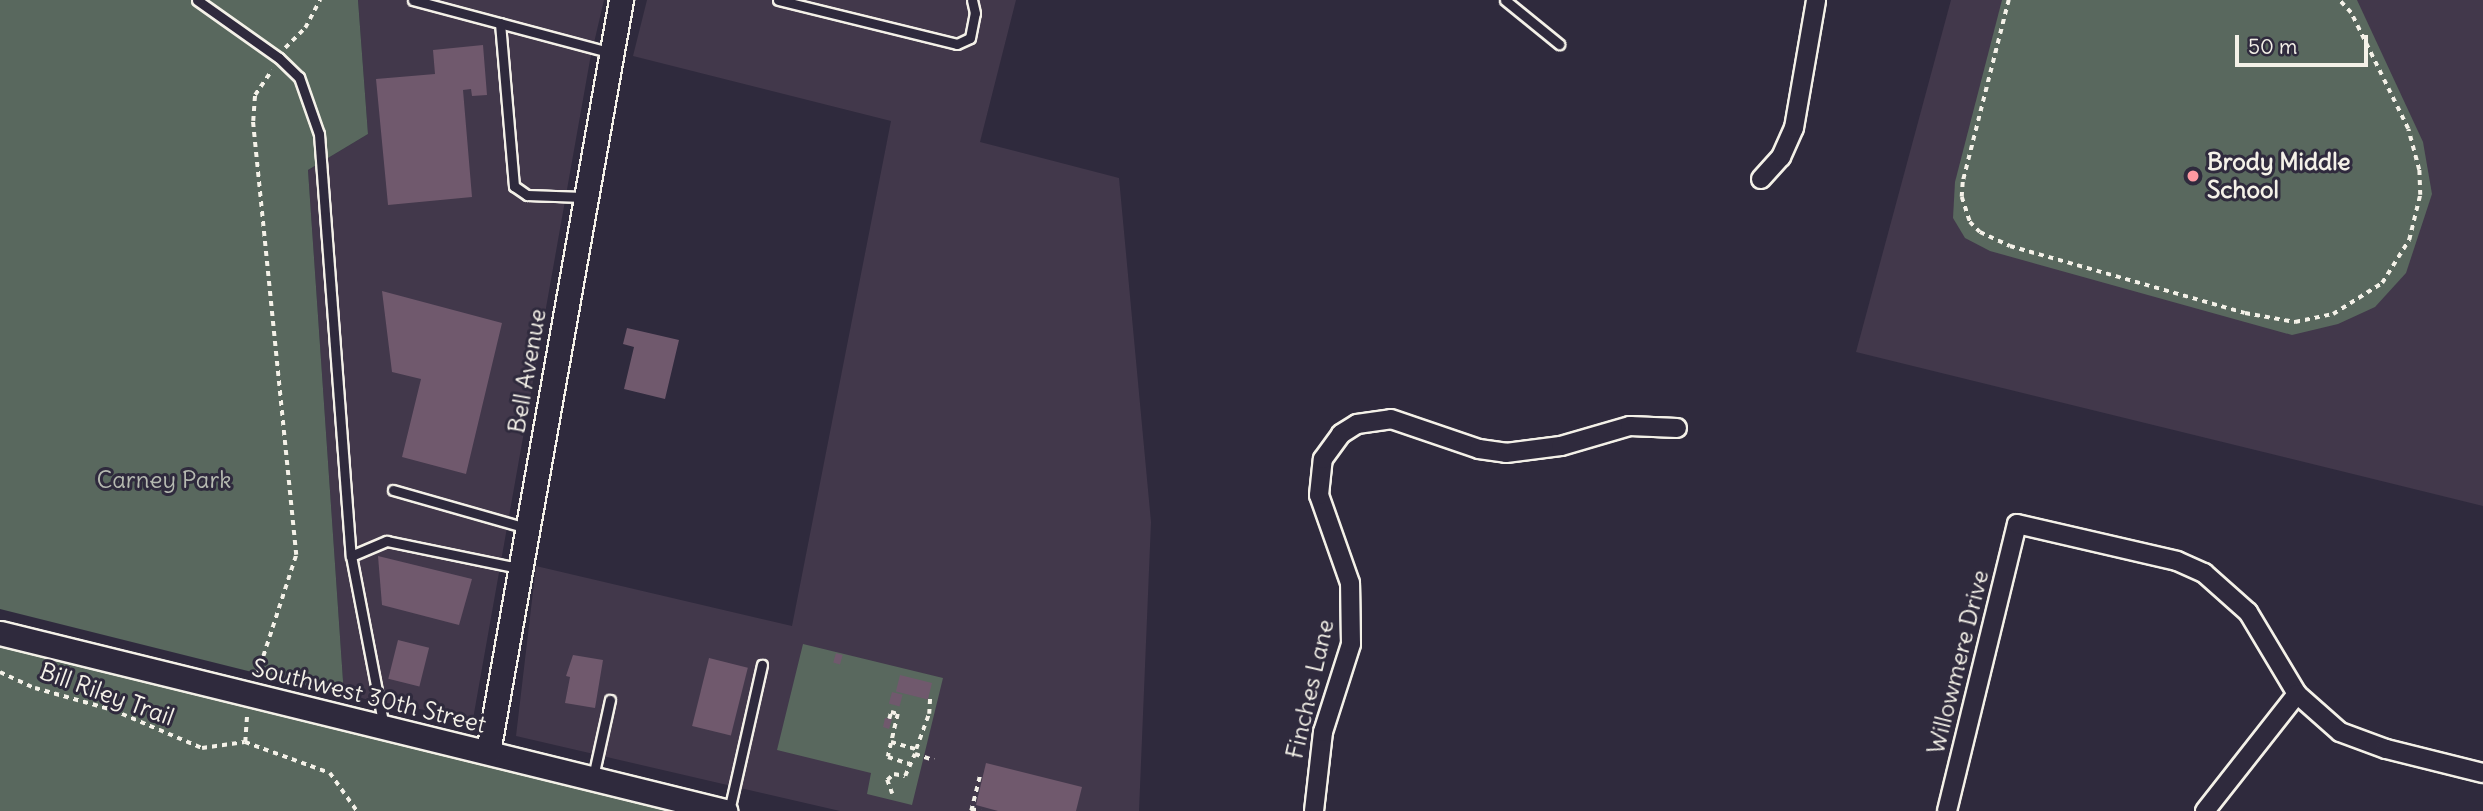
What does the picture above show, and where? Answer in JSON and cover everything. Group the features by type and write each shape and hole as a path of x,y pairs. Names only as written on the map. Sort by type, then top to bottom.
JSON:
{"street":[{"name":"Bell Avenue","path":"488,752 608,52 621,0"},
{"path":"1761,179 1781,157 1794,128 1816,0"},
{"name":"Finches Lane","path":"1314,811 1323,732 1351,644 1350,583 1319,495 1323,459 1341,434 1357,424 1391,419 1466,446 1506,453 1535,452 1630,426 1677,428"},
{"name":"Willowmere Drive","path":"1947,811 2017,524 2177,561 2204,573 2248,612 2297,694"},
{"name":"Southwest 30th Street","path":"0,633 727,811"},
{"path":"2205,811 2297,694 2314,712 2355,739 2483,773"}],"lane":[{"path":"197,0 279,58 299,77 319,134 351,556 384,727"},
{"path":"413,0 608,52"},
{"path":"778,0 957,44 970,38 975,13 972,0"},
{"path":"1505,0 1559,44"},
{"path":"500,23 514,186 527,195 583,197"},
{"path":"393,490 526,528"},
{"path":"351,556 387,541 519,568"},
{"path":"727,811 762,665"},
{"path":"593,778 610,700"}],"path":[{"path":"320,0 305,29 279,58 256,95 253,121 296,555 250,695 245,742 330,773 357,811"},
{"path":"2009,0 1963,182 1962,197 1970,222 1980,232 2010,246 2245,313 2295,322 2333,314 2382,283 2409,240 2420,195 2419,170 2408,129 2351,13 2339,0"},
{"name":"Bill Riley Trail","path":"0,672 35,688 113,710 202,748 245,742"},
{"path":"892,794 887,780 894,774 905,776 929,714 930,695"},
{"path":"889,719 892,706"},
{"path":"891,712 898,714 888,757 909,764"},
{"path":"891,743 934,760"},
{"path":"980,775 971,810 981,811"}],"shaded area":[{"path":"358,0 604,0 590,60 473,719 344,695 308,170 368,134"},
{"path":"647,0 1016,0 980,142 1119,178 1151,522 1139,811 840,811 516,736 536,566 792,626 891,121 633,56"},
{"name":"Brody Middle School","path":"1951,0 2483,0 2483,506 1856,352"}],"green space":[{"name":"Carney Park","path":"0,0 358,0 368,134 308,170 344,695 0,609"},
{"path":"2002,0 2357,0 2423,142 2432,194 2406,273 2375,307 2338,324 2292,335 1990,251 1965,238 1953,218 1955,182"},
{"path":"0,644 708,811 0,811"},
{"path":"803,644 943,678 912,805 867,794 871,773 777,750"}],"building":[{"path":"483,45 487,95 472,96 471,89 463,90 472,197 388,205 376,79 435,74 433,50"},
{"path":"382,291 502,323 466,474 402,457 421,379 392,372"},
{"path":"627,328 679,340 665,399 624,389 634,347 623,344"},
{"path":"378,556 472,579 459,625 382,605"},
{"path":"398,640 429,648 419,687 388,679"},
{"path":"836,653 843,655 840,665 833,663"},
{"path":"573,655 603,660 595,708 565,703 570,677 566,676"},
{"path":"709,658 748,668 731,736 692,726"},
{"path":"900,675 932,683 928,699 896,691"},
{"path":"892,692 903,695 900,706 889,704"},
{"path":"885,718 892,719 889,729 883,727"},
{"path":"986,763 1082,787 1076,811 998,811 976,805"}],"place":[{"name":"Brody Middle School","path":"2193,176"}]}
